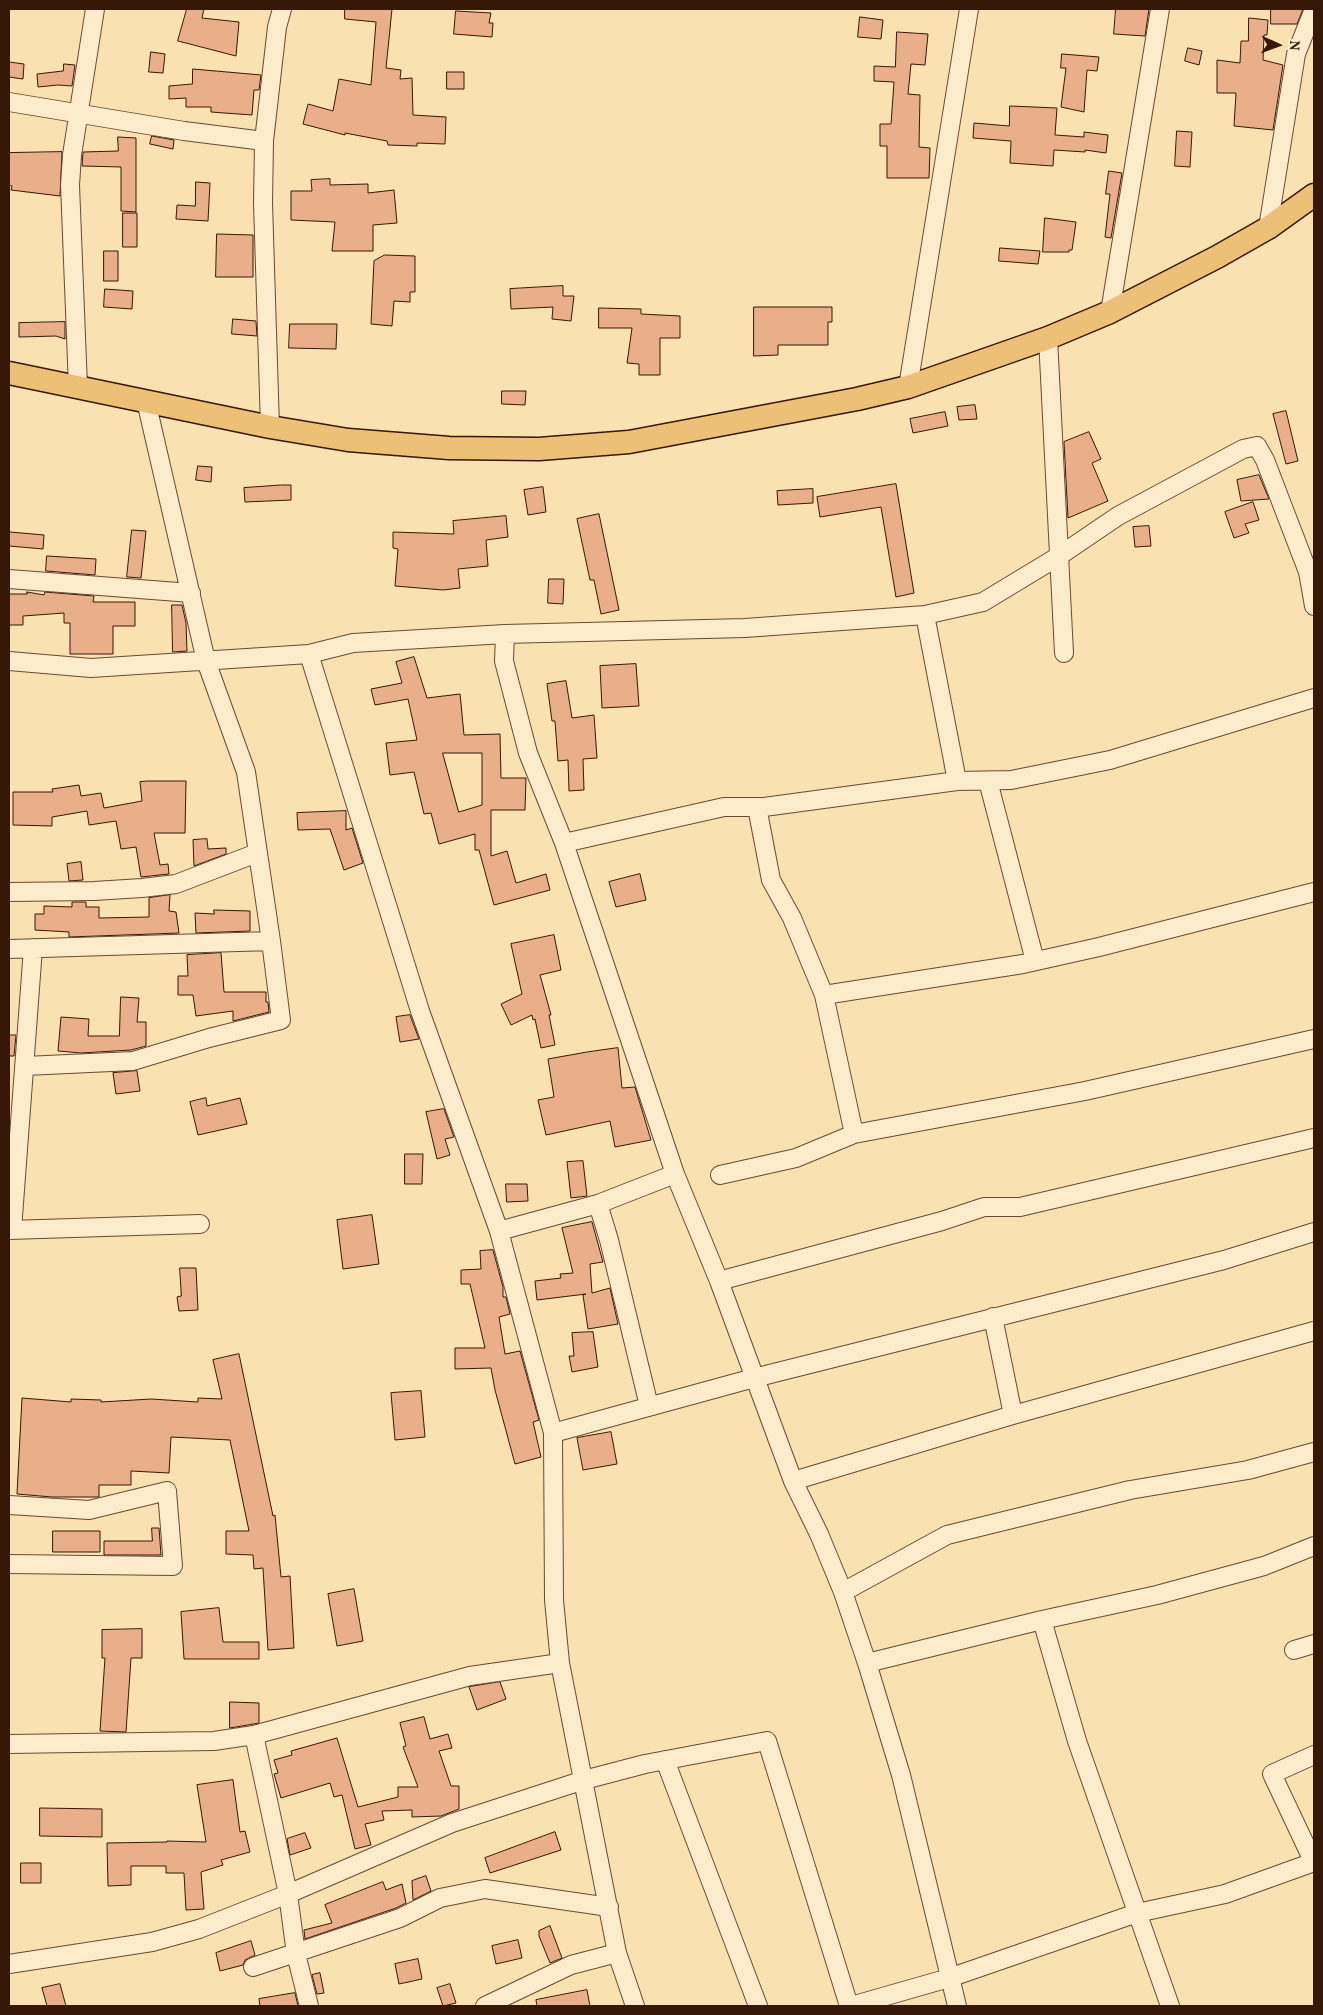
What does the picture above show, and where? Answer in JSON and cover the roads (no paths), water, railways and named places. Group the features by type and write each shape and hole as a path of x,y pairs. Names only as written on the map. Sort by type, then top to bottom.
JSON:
{"main road":[{"path":"9,373 270,427 348,440 430,447 539,449 629,442 857,399 908,387 1048,338 1110,312 1268,228 1314,195"}],"street":[{"path":"78,387 70,184 72,155 95,9"},
{"path":"270,427 263,203 264,141 277,28 282,9"},
{"path":"908,387 969,9"},
{"path":"1110,312 1160,9"},
{"path":"1268,228 1296,54 1314,9"},
{"path":"9,102 184,131 264,141"},
{"path":"1048,338 1064,653"},
{"path":"25,1066 132,1061 209,1038 281,1020 246,772 206,661 146,401"},
{"path":"9,661 91,668 309,654 353,644 505,634 745,628 925,615 983,602 1059,556 1118,516 1243,449 1256,446 1265,460 1311,571 1314,606"},
{"path":"9,579 191,593"},
{"path":"925,615 957,781"},
{"path":"505,634 504,661 528,753 564,844 675,1174 719,1281 792,1481 819,1534 843,1592 867,1663 901,1775 948,1978 957,2006"},
{"path":"309,654 420,1012 499,1231 553,1433 554,1600 560,1663 617,1953 635,2006"},
{"path":"564,844 724,807 757,807 957,781 1011,780 1110,760 1314,698"},
{"path":"988,781 1035,961"},
{"path":"757,807 771,880 792,918 824,995 854,1134"},
{"path":"9,892 94,891 176,884 258,853"},
{"path":"824,995 1035,961 1099,947 1314,892"},
{"path":"9,949 271,941"},
{"path":"33,948 11,1230 200,1224"},
{"path":"720,1175 796,1158 854,1134 1085,1091 1314,1040"},
{"path":"719,1281 942,1221 984,1207 1020,1207 1314,1138"},
{"path":"499,1231 598,1204 675,1174"},
{"path":"598,1204 609,1240 649,1406"},
{"path":"553,1433 992,1316 1224,1260 1314,1232"},
{"path":"992,1316 1013,1414"},
{"path":"792,1481 1013,1414 1314,1331"},
{"path":"843,1592 947,1535 1130,1490 1248,1470 1314,1452"},
{"path":"9,1505 89,1510 167,1491 173,1566 9,1564"},
{"path":"867,1663 1042,1620 1157,1596 1264,1566 1314,1546"},
{"path":"1042,1620 1077,1741 1170,2006"},
{"path":"1294,1650 1314,1644"},
{"path":"9,1744 214,1741 254,1735 470,1676 560,1663"},
{"path":"254,1735 288,1894 296,1954 309,2006"},
{"path":"9,1964 152,1942 199,1929 288,1894 452,1823 584,1780 665,1760 767,1741 850,2006 948,1978 1137,1914 1225,1894 1314,1862 1272,1774 1314,1755"},
{"path":"665,1760 758,2006"},
{"path":"253,1968 400,1918 440,1898 485,1889 609,1907"},
{"path":"485,2006 571,1965 617,1953"}]}
